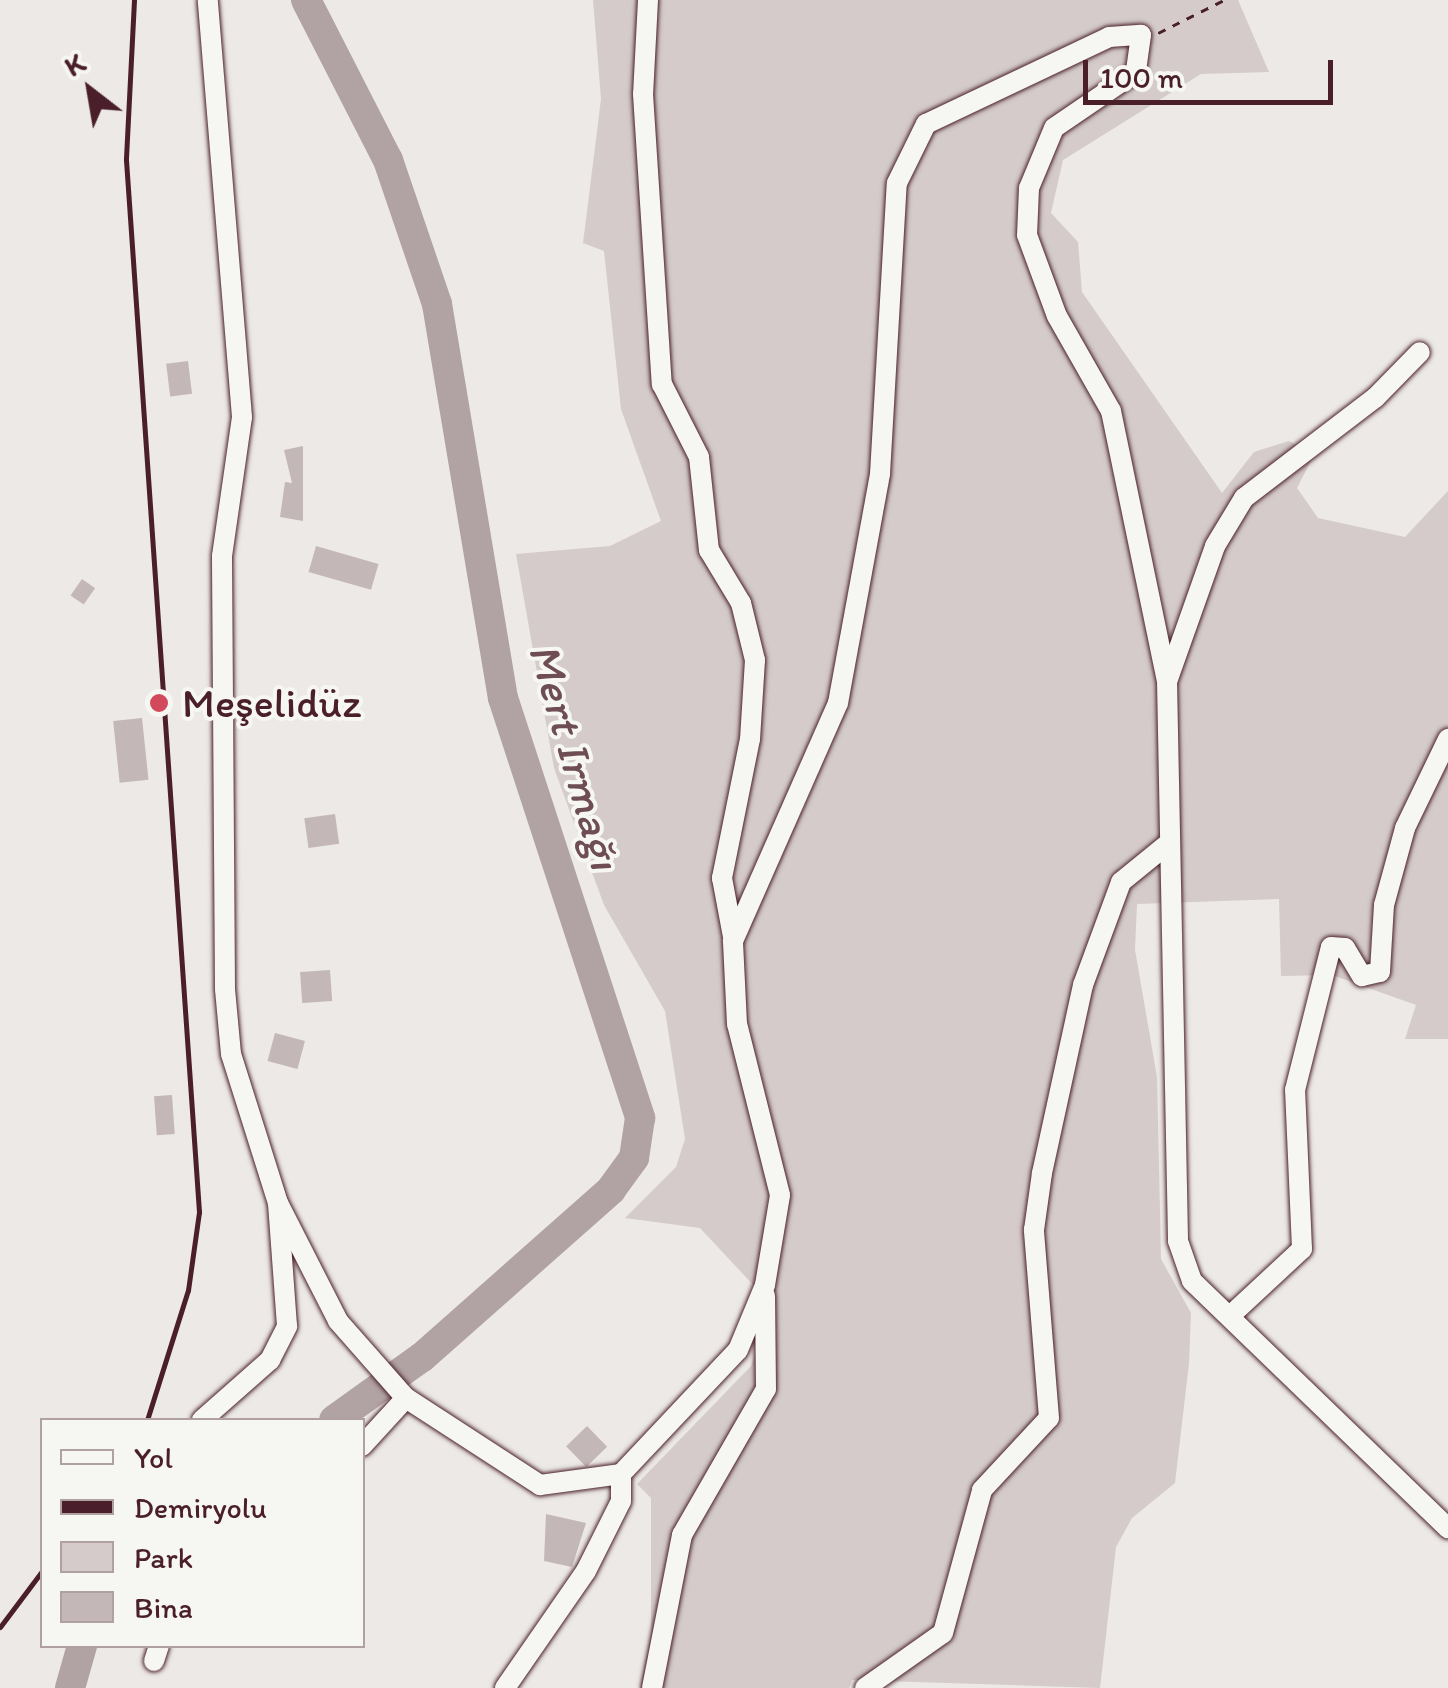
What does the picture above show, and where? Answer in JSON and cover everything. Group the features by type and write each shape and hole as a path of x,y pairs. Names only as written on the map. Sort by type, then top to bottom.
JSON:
{"street":[{"path":"208,0 242,417 222,556 225,990 231,1054 278,1203 308,1272 353,1337 406,1398 540,1485 621,1474 738,1350 766,1285"},
{"path":"648,0 643,94 662,384 699,457 709,550 741,603 755,660 750,739 722,878 734,941 737,1024 780,1194 766,1285 766,1389 682,1535 652,1688"},
{"path":"734,941 838,703 880,474 897,183 926,124 1110,37 1141,35 1136,72 1054,128 1030,188 1028,235 1056,316 1111,411 1167,681 1178,1241 1192,1281 1448,1528"},
{"path":"1167,681 1215,546 1244,498 1376,398 1420,352"},
{"path":"1231,1316 1302,1249 1294,1090 1332,948 1345,948 1362,976 1380,972 1384,906 1405,828 1448,738"},
{"path":"865,1688 943,1633 982,1490 1048,1418 1034,1230 1042,1172 1084,985 1121,882 1170,842"},
{"path":"204,1418 270,1360 287,1326 278,1203"},
{"path":"365,1443 406,1398"},
{"path":"505,1688 586,1571 621,1501 621,1474"}],"path":[{"path":"1141,35 1224,0"}],"green space":[{"path":"593,0 1238,0 1269,72 1201,74 1063,160 1051,213 1078,242 1082,292 1222,493 1254,452 1289,441 1314,455 1297,488 1318,518 1405,537 1448,491 1448,1039 1405,1039 1416,1005 1332,975 1281,976 1279,899 1137,904 1135,950 1157,1077 1161,1259 1191,1313 1189,1363 1175,1483 1132,1518 1116,1547 1100,1688 852,1680 849,1688 640,1688 651,1634 651,1498 637,1484 751,1366 772,1305 700,1228 625,1218 676,1167 685,1139 665,1011 604,905 554,768 516,554 610,546 661,521 621,409 604,251 583,243 601,99"}],"building":[{"path":"188,361 192,394 170,396 166,364"},
{"path":"303,446 303,521 280,517 285,482 292,483 284,450"},
{"path":"316,546 378,564 371,590 309,572"},
{"path":"82,579 95,588 84,605 71,595"},
{"path":"142,718 148,780 120,783 113,721"},
{"path":"335,814 339,844 308,848 304,818"},
{"path":"330,970 332,1001 302,1003 300,972"},
{"path":"275,1033 305,1041 297,1069 267,1061"},
{"path":"172,1095 175,1134 157,1135 154,1096"},
{"path":"587,1426 607,1447 586,1467 566,1446"},
{"path":"546,1514 586,1523 572,1567 544,1561"}],"waterway":[{"name":"Mert Irmağı","path":"306,0 388,160 437,304 503,698 640,1118 634,1158 611,1190 422,1357 337,1418"},
{"name":"Mert Irmağı","path":"70,1688 81,1648"}],"railway":[{"path":"134,0 126,160 199,1212 188,1290 148,1418"},
{"path":"0,1627 40,1574"}],"place":[{"name":"Meşelidüz","path":"159,703"}]}
